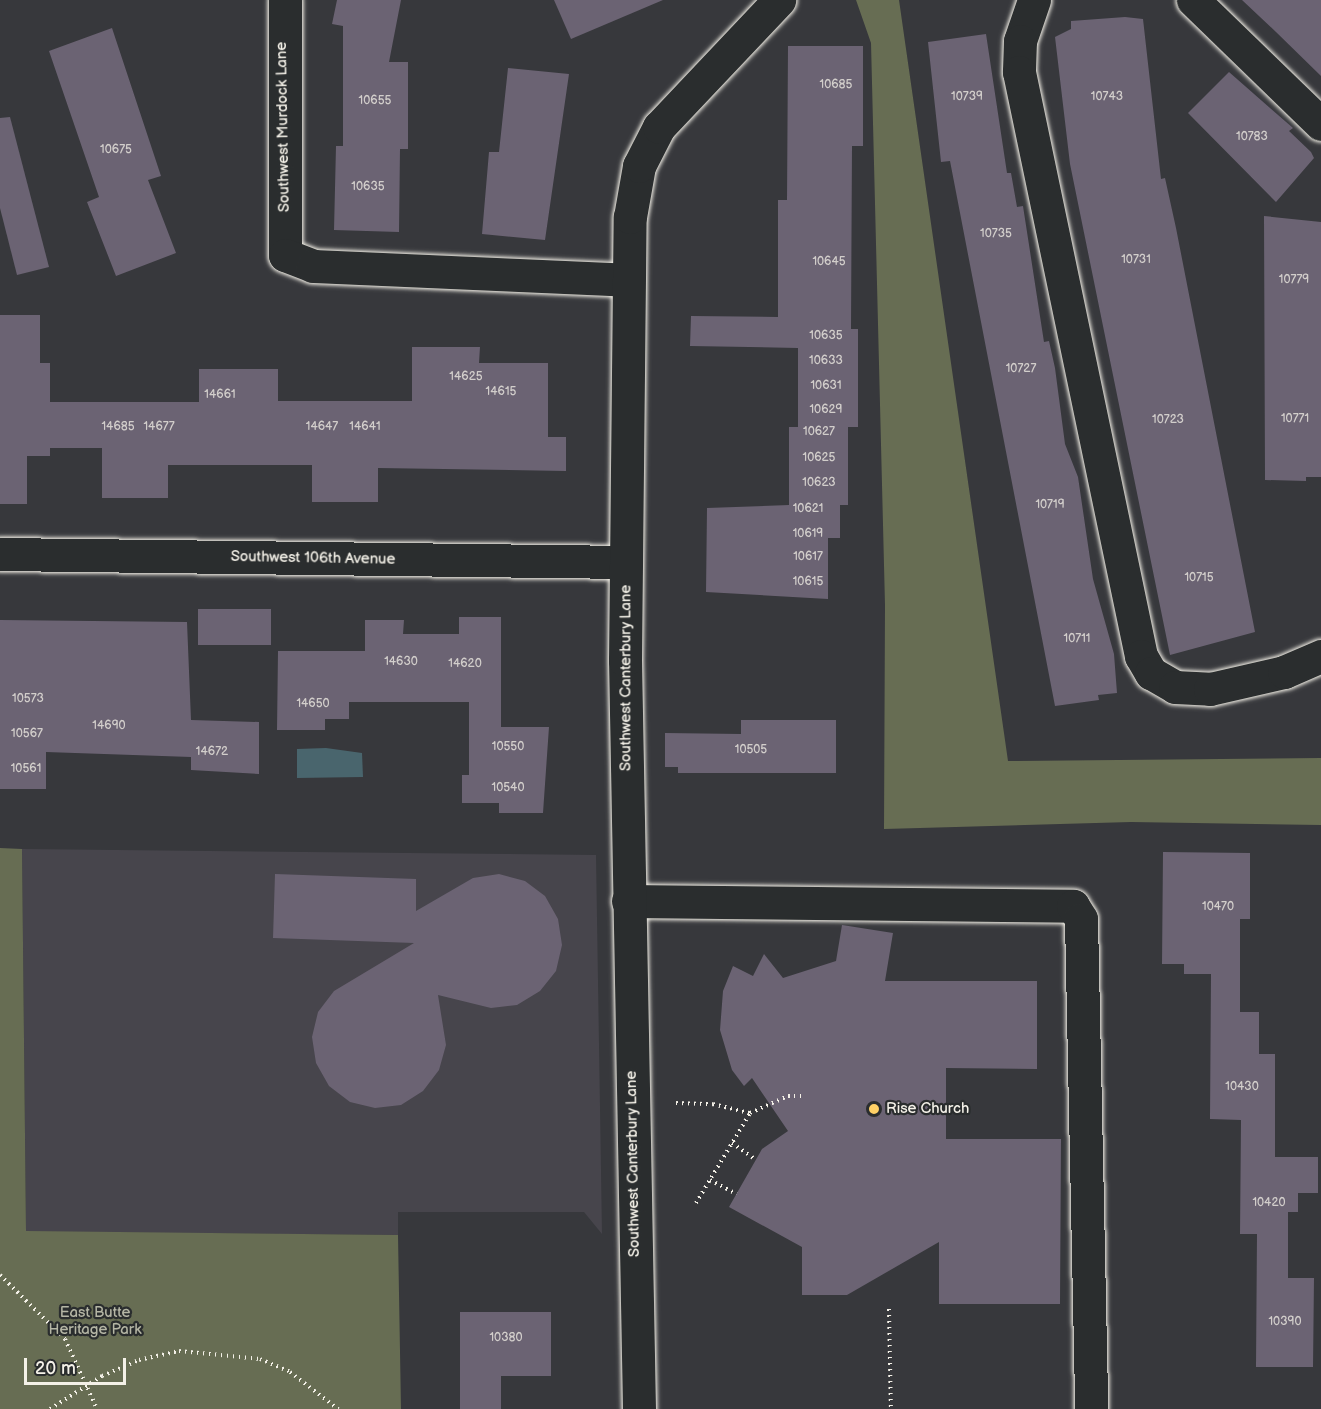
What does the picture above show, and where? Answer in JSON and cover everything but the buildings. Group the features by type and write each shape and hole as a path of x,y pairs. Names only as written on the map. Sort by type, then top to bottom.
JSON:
{"street":[{"name":"Southwest Murdock Lane","path":"285,0 285,255 313,266 628,280"},
{"name":"Southwest Canterbury Lane","path":"639,1409 628,901 626,562 628,280 632,190 648,146 686,97 779,0"},
{"path":"1034,0 1024,22 1019,72 1141,656 1151,673 1175,687 1210,689 1284,672 1321,656"},
{"path":"1193,0 1321,124"},
{"name":"Southwest 106th Avenue","path":"0,554 626,562"},
{"path":"628,901 1073,906 1081,919 1091,1409"}],"path":[{"path":"696,1203 750,1113 788,1096 802,1096"},
{"path":"676,1103 713,1104 750,1113"},
{"path":"732,1143 756,1160"},
{"path":"710,1180 736,1194"},
{"path":"0,1275 65,1340 89,1384 97,1409"},
{"path":"889,1309 891,1409"},
{"path":"50,1409 89,1384 139,1360 179,1351 260,1359 290,1372 338,1409"}],"shaded area":[{"path":"22,849 596,855 602,1234 584,1212 398,1212 398,1235 26,1232"}],"green space":[{"path":"856,0 899,0 1008,761 1321,758 1321,825 1131,822 884,829 885,605 871,43"},
{"name":"East Butte Heritage Park","path":"0,848 22,849 26,1231 398,1235 401,1409 0,1409"}],"water":[{"path":"326,748 362,753 363,777 297,778 297,749"}],"place":[{"name":"Rise Church","path":"874,1109"}]}
